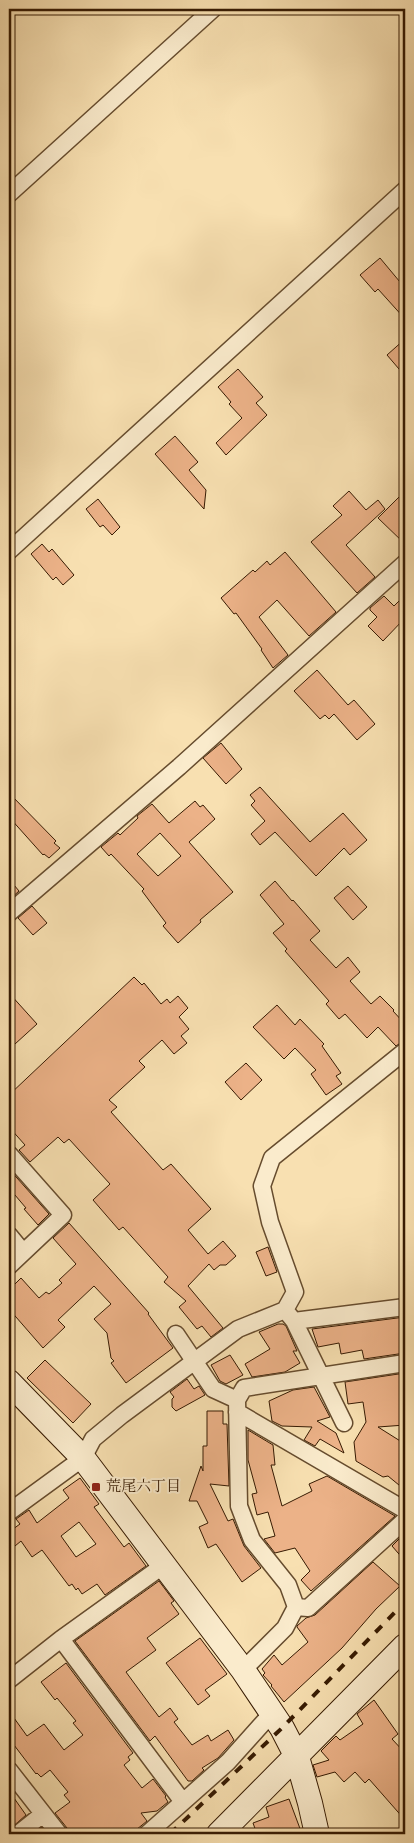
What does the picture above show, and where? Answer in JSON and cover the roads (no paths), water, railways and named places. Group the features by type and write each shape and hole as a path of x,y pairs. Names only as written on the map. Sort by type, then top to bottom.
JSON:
{"street":[{"path":"9,194 213,9"},
{"path":"9,551 405,190"},
{"path":"9,913 179,767 405,562"},
{"path":"344,1423 290,1315 295,1292 270,1222 262,1186 272,1158 405,1051"},
{"path":"9,1154 63,1215 9,1266"},
{"path":"9,1235 24,1252"},
{"path":"9,1512 84,1458 93,1439 122,1415 238,1329 290,1315 405,1307"},
{"path":"176,1334 212,1389 405,1510"},
{"path":"243,1670 285,1628 296,1607 288,1585 252,1540 239,1506 237,1406 244,1388 405,1363"},
{"path":"9,1382 84,1458 243,1670 282,1728 297,1758 317,1834"},
{"path":"296,1607 308,1608 405,1520"},
{"path":"9,1680 62,1638 164,1565"},
{"path":"62,1638 183,1802"},
{"path":"220,1834 297,1758 405,1646"},
{"path":"147,1834 228,1762 272,1713"},
{"path":"9,1770 58,1834"},
{"path":"18,1834 43,1814"}],"railway":[{"path":"170,1834 282,1728 405,1602"}],"place":[{"name":"荒尾六丁目","path":"96,1487"}]}
